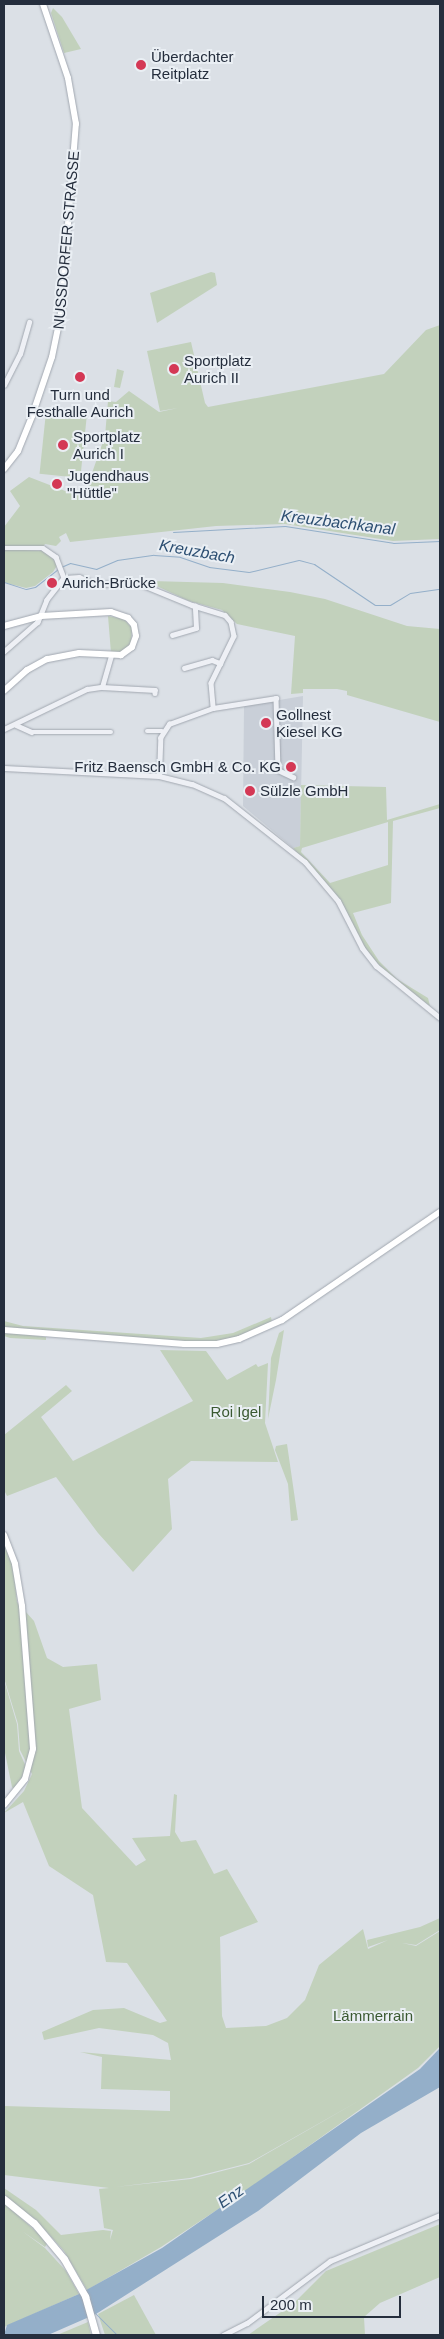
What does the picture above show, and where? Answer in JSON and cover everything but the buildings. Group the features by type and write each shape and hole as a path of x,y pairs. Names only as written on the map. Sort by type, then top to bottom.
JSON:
{"main road":[{"name":"NUSSDORFER STRASSE","path":"4,468 18,451 32,416 52,357 61,313 76,124 68,78 43,4"},
{"path":"4,626 42,616 111,612 128,618 136,628 134,644 124,654 111,656 79,653 46,659 27,670 4,691"},
{"path":"4,1330 184,1344 217,1344 239,1339 282,1320 440,1212"},
{"path":"4,1535 15,1564 22,1606 33,1748 24,1782 4,1805"},
{"path":"4,2199 42,2231 73,2273 89,2307 96,2335"}],"street":[{"path":"4,385 20,354 29,322"},
{"path":"4,548 43,548 56,557 64,575"},
{"path":"64,575 97,584 138,582 195,606 221,612 231,622 233,640 211,683 213,708"},
{"path":"4,652 20,640 42,616 47,600 64,575"},
{"path":"172,635 196,628 195,606"},
{"path":"102,686 111,656"},
{"path":"184,668 212,660 220,663"},
{"path":"4,730 87,689 102,686 155,690 155,693"},
{"path":"147,731 162,731 174,721 213,708 276,698 278,770 294,777"},
{"path":"16,725 32,732 111,732"},
{"path":"159,776 162,731"},
{"path":"4,768 159,776 192,784 224,798 305,862 338,901 362,948 376,966 440,1018"},
{"path":"223,2335 247,2323 330,2261 440,2216"}],"shaded area":[{"path":"303,696 300,846 293,848 243,806 244,706"}],"green space":[{"path":"53,8 62,17 81,49 64,53 51,13"},
{"path":"211,272 215,273 217,285 157,323 150,293"},
{"path":"440,325 440,539 393,541 285,524 216,526 70,542 66,533 59,537 61,541 56,546 45,544 43,547 4,547 4,527 20,506 10,491 29,477 73,494 86,490 105,436 108,401 116,402 129,391 159,412 178,408 160,411 147,351 191,342 205,403 208,407 384,374 426,330"},
{"path":"117,369 124,371 120,388 114,387"},
{"name":"Sportplatz Aurich I","path":"46,412 87,416 80,478 40,474"},
{"path":"4,549 44,551 58,564 53,572 35,586 26,588 10,584 4,582"},
{"path":"148,582 223,583 290,592 325,599 407,626 440,629 440,722 347,695 347,691 337,689 303,689 303,693 291,694 295,636 237,624 222,610 189,601"},
{"path":"108,616 124,619 132,628 131,644 121,652 111,653"},
{"path":"301,785 386,787 387,820 440,804 440,808 393,821 391,903 353,913 362,935 379,961 397,979 428,998 430,1006 391,978 367,953 344,909 293,848 300,846","holes":["388,822 388,865 330,883 301,852 302,848"]},
{"path":"271,1317 272,1322 237,1338 202,1343 4,1328 4,1321 23,1326 201,1338 233,1333"},
{"path":"284,1330 268,1419 271,1358 279,1333"},
{"path":"4,1332 46,1337 46,1340 10,1338 4,1336"},
{"name":"Roi Igel","path":"160,1350 206,1351 227,1380 256,1364 258,1367 268,1363 265,1423 278,1462 191,1461 168,1479 172,1529 133,1572 98,1533 56,1477 7,1496 4,1490 4,1435 66,1385 72,1391 41,1417 73,1461 193,1401"},
{"path":"287,1444 298,1520 291,1521 288,1484 275,1450 276,1446"},
{"name":"Lämmerrain","path":"4,1542 13,1564 17,1602 34,1621 47,1658 63,1667 97,1664 101,1700 69,1709 82,1808 136,1866 146,1860 132,1838 170,1836 174,1794 177,1795 175,1832 181,1842 196,1840 214,1874 227,1869 258,1922 220,1937 222,2016 226,2028 266,2026 287,2018 305,2000 319,1965 363,1929 368,1949 388,1940 368,1947 367,1940 420,1927 440,1918 440,1930 416,1945 402,1943 416,1946 440,1931 440,2046 418,2068 247,2190 161,2247 87,2290 64,2251 35,2219 4,2197 4,2188 36,2210 61,2235 103,2230 111,2231 110,2240 113,2230 104,2228 99,2189 109,2188 4,2175 4,2106 170,2111 170,2091 101,2089 102,2057 80,2052 171,2060 168,2043 153,2035 99,2028 44,2040 42,2032 93,2010 124,2008 160,2023 167,2021 127,1963 106,1962 93,1895 49,1866 23,1802 4,1813 24,1791 32,1774 20,1750 18,1724 4,1678","holes":["362,2099 249,2164 191,2179 115,2187 190,2178 249,2163"]},
{"path":"4,1680 17,1724 19,1751 27,1769 15,1790 12,1787 4,1748"},
{"path":"4,2203 48,2242 45,2247 22,2231 45,2248 66,2271 79,2294 4,2327"},
{"path":"440,2224 440,2277 380,2303 364,2317 365,2335 248,2335 294,2303 326,2271"},
{"path":"134,2295 156,2335 105,2335 98,2314"},
{"path":"88,2322 91,2335 57,2335"}],"water":[{"path":"440,2048 440,2087 361,2133 258,2211 96,2314 48,2335 4,2335 7,2325 79,2294 162,2248 420,2069"}],"waterway":[{"name":"Kreuzbachkanal","path":"173,532 285,526 393,543 440,541"},
{"name":"Kreuzbach","path":"61,567 70,563 96,569 117,560 154,555 180,557 209,567 249,572 299,560 314,564 375,605 390,605 410,593 440,589"},
{"name":"Kreuzbach","path":"4,582 26,589 35,587 58,569"},
{"path":"95,2313 117,2335"}],"place":[{"name":"Überdachter Reitplatz","path":"141,65"},
{"name":"Sportplatz Aurich II","path":"174,369"},
{"name":"Turn und Festhalle Aurich","path":"80,377"},
{"name":"Sportplatz Aurich I","path":"63,445"},
{"name":"Jugendhaus \"Hüttle\"","path":"57,484"},
{"name":"Aurich-Brücke","path":"52,583"},
{"name":"Gollnest Kiesel KG","path":"266,723"},
{"name":"Fritz Baensch GmbH & Co. KG","path":"291,767"},
{"name":"Sülzle GmbH","path":"250,791"}],"water label":[{"name":"Enz","path":"231,2197"}]}
